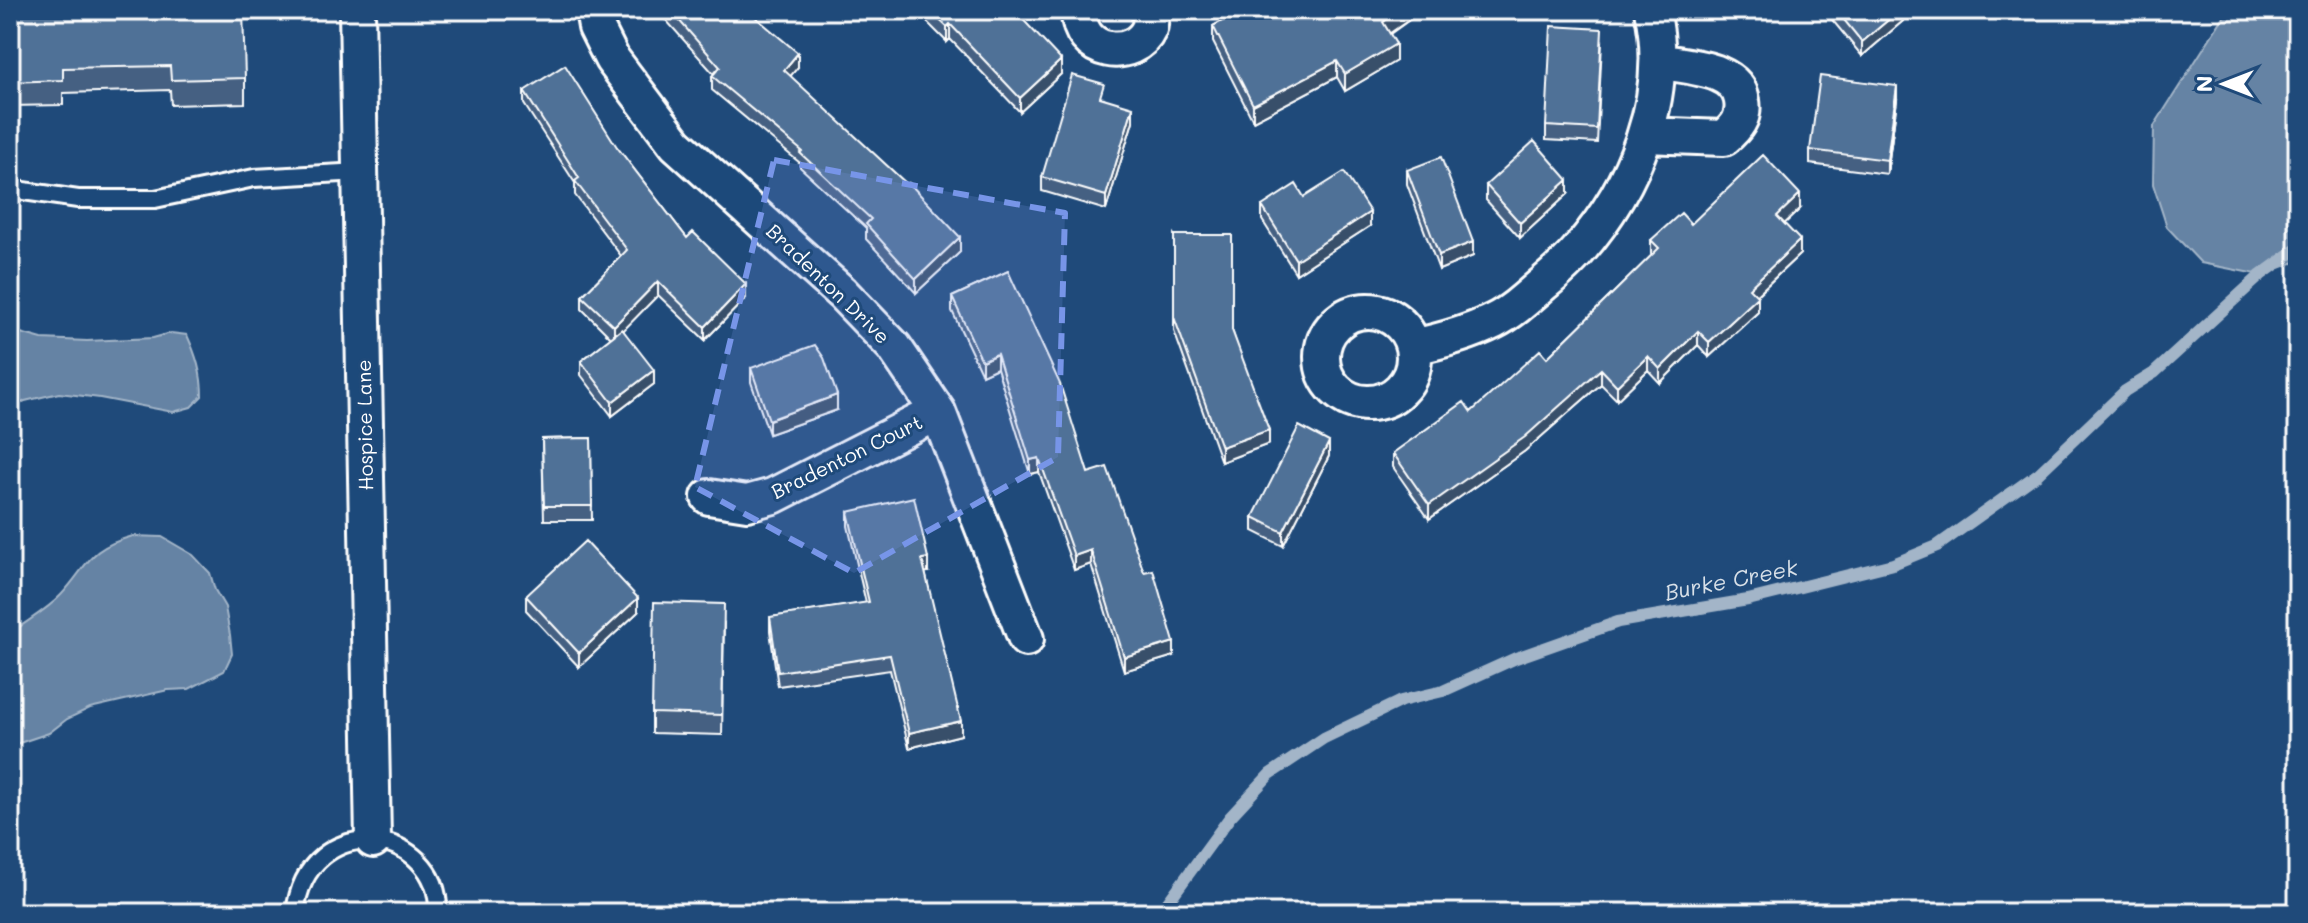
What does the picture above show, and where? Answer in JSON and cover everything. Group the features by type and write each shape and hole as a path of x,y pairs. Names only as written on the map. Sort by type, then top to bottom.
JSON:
{"street":[{"name":"Hospice Lane","path":"357,10 373,840"},
{"name":"Bradenton Drive","path":"593,10 596,27 612,59 676,144 842,293 894,347 938,412 1026,639"},
{"path":"1079,10 1081,29 1089,41 1104,49 1124,49 1141,40 1149,28 1151,10"},
{"path":"1413,347 1443,340 1496,320 1518,306 1577,253 1609,210 1631,170 1645,135 1655,96 1659,61 1657,28 1652,10"},
{"path":"1645,135 1724,138 1736,127 1744,111 1741,91 1732,80 1717,73 1659,61"},
{"name":"Bradenton Court","path":"709,497 747,503 773,496 938,412"}],"lane":[{"path":"10,189 78,199 155,199 254,178 360,172"},
{"path":"295,913 298,892 309,869 327,851 347,842 373,840 403,849 424,866 439,901 438,913"}],"highlighted area":[{"path":"774,160 1065,213 1058,457 854,573 695,487"}],"water":[{"path":"2228,10 2298,10 2298,261 2261,275 2201,263 2167,227 2153,184 2154,126"},
{"path":"10,330 42,339 87,341 153,338 171,333 187,335 198,364 202,396 191,407 173,412 59,393 25,401 10,410"},
{"path":"133,536 162,537 193,555 210,573 225,607 230,635 232,654 224,671 189,689 168,690 90,708 67,719 49,733 10,746 10,634 55,601 97,552"}],"building":[{"path":"10,10 243,10 245,78 171,80 170,66 63,68 63,80 10,82"},
{"path":"670,10 747,10 798,53 784,70 909,183 960,237 916,279 866,224 871,219 800,153 802,151 712,76 720,67"},
{"path":"929,10 1014,10 1061,60 1020,98 950,24 947,27"},
{"path":"1242,10 1400,10 1383,22 1396,44 1345,74 1337,61 1253,105 1213,26"},
{"path":"1836,10 1900,10 1862,42"},
{"path":"1551,26 1602,29 1597,129 1546,126"},
{"path":"565,65 617,147 687,238 693,232 746,284 705,327 658,281 614,326 582,296 627,250 575,181 579,178 524,91"},
{"path":"1072,75 1104,84 1100,97 1133,107 1106,196 1042,177"},
{"path":"1820,76 1897,86 1887,160 1810,150"},
{"path":"1534,141 1568,180 1520,223 1486,185"},
{"path":"1763,155 1800,194 1777,216 1800,240 1749,288 1758,297 1709,342 1698,331 1660,369 1648,356 1617,386 1601,369 1525,437 1429,505 1393,453 1464,402 1471,412 1540,350 1547,358 1659,248 1651,240 1681,213 1691,224"},
{"path":"1441,157 1473,242 1439,255 1407,170"},
{"path":"1344,172 1370,212 1296,260 1262,206 1296,184 1304,197"},
{"path":"1174,235 1232,235 1232,330 1269,430 1221,447 1174,317"},
{"path":"1008,271 1060,384 1088,473 1107,467 1144,572 1153,570 1174,642 1124,657 1091,550 1074,556 1039,458 1030,460 997,354 982,361 952,297"},
{"path":"622,329 654,370 612,402 581,361"},
{"path":"815,345 824,358 837,395 769,420 751,368"},
{"path":"1299,426 1329,442 1283,532 1253,517"},
{"path":"591,438 592,506 544,506 542,439"},
{"path":"914,497 928,558 922,559 961,721 909,733 890,655 778,672 770,617 869,602 848,512"},
{"path":"585,541 638,598 579,653 526,596"},
{"path":"654,602 724,604 722,715 652,713"}],"waterway":[{"name":"Burke Creek","path":"1160,913 1230,817 1270,774 1324,738 1401,701 1443,691 1516,658 1618,622 1748,600 1893,564 1937,546 2038,474 2125,391 2154,373 2261,275 2298,248"}]}
